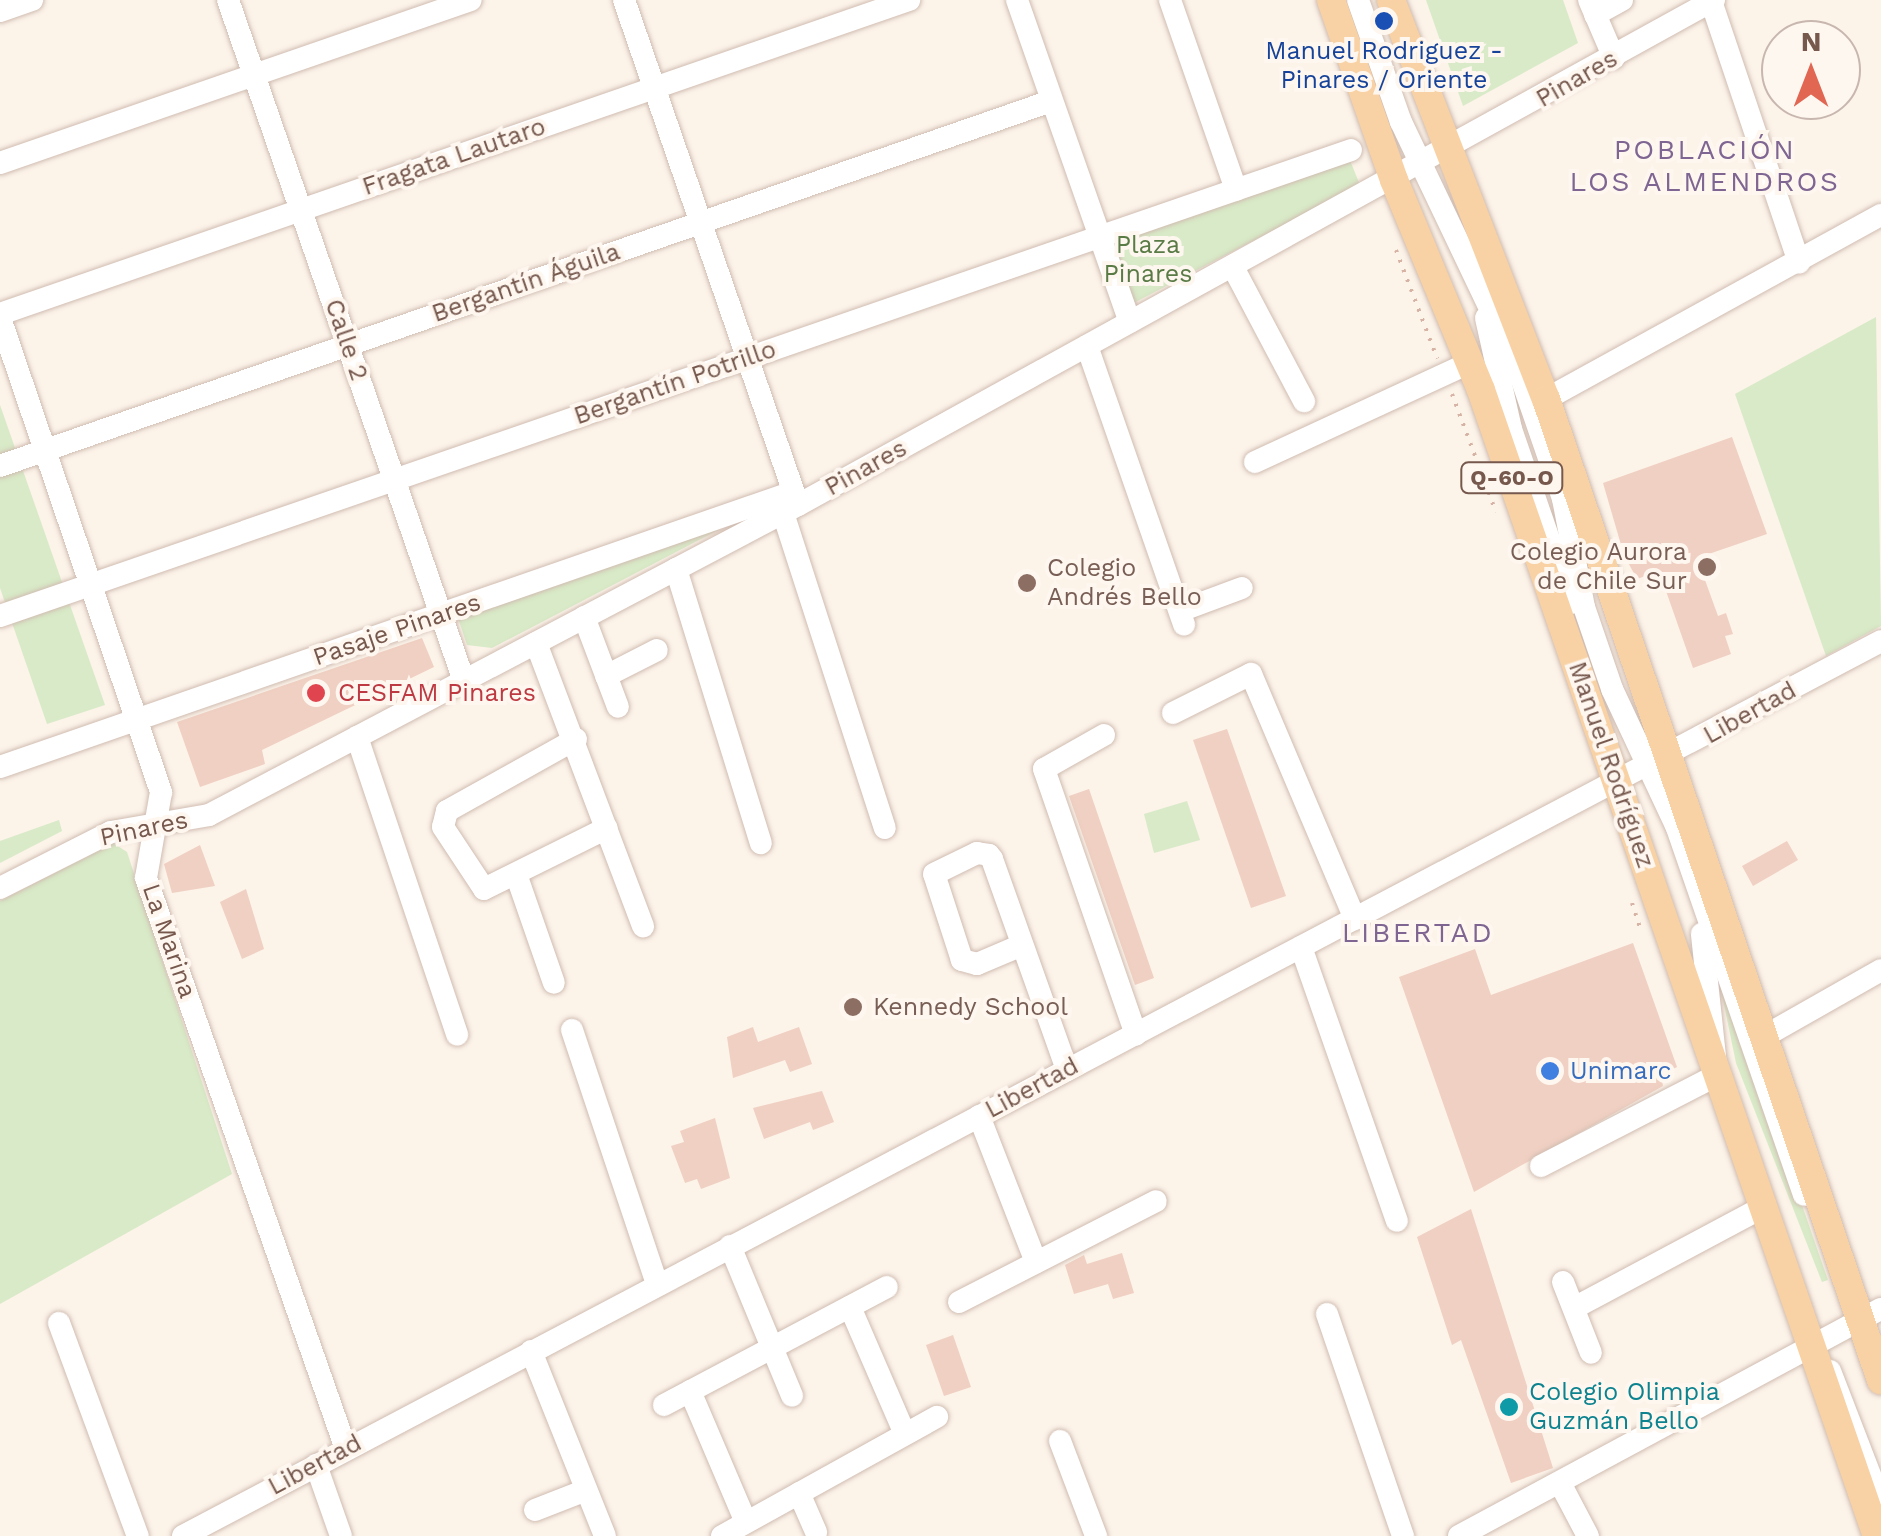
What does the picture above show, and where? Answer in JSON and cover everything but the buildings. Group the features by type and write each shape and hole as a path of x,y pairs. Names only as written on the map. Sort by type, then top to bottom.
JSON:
{"main road":[{"name":"Manuel Rodríguez","path":"1332,0 1546,399 1643,769 1716,1075 1877,1536"},
{"name":"Manuel Rodríguez","path":"1391,0 1419,168 1471,362 1643,769 1764,1036 1871,1315 1881,1380"}],"street":[{"path":"0,11 32,0"},
{"name":"Calle 2","path":"228,0 464,681"},
{"path":"0,163 471,0"},
{"path":"624,0 748,358 885,828"},
{"name":"Fragata Lautaro","path":"0,316 909,0"},
{"path":"1016,0 1130,322"},
{"path":"1170,0 1236,190"},
{"path":"1346,0 1479,300 1511,428 1643,769 1680,838 1832,1275 1871,1315 1459,1536"},
{"path":"1358,0 1419,168"},
{"path":"1614,58 1592,8 1622,0"},
{"path":"1712,1 1800,262"},
{"name":"Pinares","path":"0,888 97,837 209,815 676,570 791,503 1419,168 1712,1"},
{"name":"Bergantín Águila","path":"0,466 1052,101"},
{"name":"Bergantín Potrillo","path":"0,616 1350,150"},
{"path":"1546,399 1881,214"},
{"path":"1232,267 1304,400"},
{"name":"La Marina","path":"0,316 161,792 146,878 346,1448"},
{"path":"1087,346 1182,618 1242,588"},
{"path":"1255,462 1471,362"},
{"name":"Pasaje Pinares","path":"0,768 441,614 791,503"},
{"path":"676,570 762,843"},
{"path":"584,617 618,707"},
{"name":"Libertad","path":"185,1535 1881,641"},
{"path":"536,643 576,738 642,926"},
{"path":"606,676 656,650"},
{"path":"1173,712 1251,674 1355,918"},
{"path":"1104,736 1044,770 1136,1034"},
{"path":"357,737 456,1035"},
{"path":"576,738 442,818 477,887 516,874 606,828"},
{"path":"1022,945 977,964 962,960 934,874 977,853 989,855 1068,1070"},
{"path":"516,874 554,983"},
{"path":"1301,947 1398,1221"},
{"path":"1764,1036 1881,970"},
{"path":"572,1030 657,1284"},
{"path":"1541,1166 1716,1075"},
{"path":"979,1116 1036,1262"},
{"path":"959,1302 1156,1201"},
{"path":"1574,1308 1763,1207"},
{"path":"730,1246 792,1396"},
{"path":"1563,1282 1591,1353"},
{"path":"664,1405 887,1287"},
{"path":"850,1307 906,1434"},
{"path":"1326,1314 1403,1536"},
{"path":"59,1323 138,1536"},
{"path":"1812,1348 1842,1392 1881,1503"},
{"path":"531,1351 605,1536"},
{"path":"690,1391 746,1522"},
{"path":"722,1536 936,1417"},
{"path":"1060,1441 1096,1536"},
{"path":"316,1465 341,1536"},
{"path":"1560,1483 1588,1536"},
{"path":"535,1510 586,1490"},
{"path":"799,1493 816,1532"}],"green space":[{"path":"1426,0 1563,0 1578,43 1463,106"},
{"name":"Plaza Pinares","path":"1349,158 1360,185 1128,306 1112,241"},
{"path":"1876,317 1881,626 1826,656 1735,394"},
{"path":"0,405 105,705 47,724 0,588"},
{"path":"747,515 492,648 467,645 457,615"},
{"path":"1187,801 1200,840 1154,853 1144,814"},
{"path":"59,820 62,831 0,863 0,841"},
{"path":"113,843 127,852 232,1174 0,1304 0,901"},
{"path":"1712,946 1828,1280 1822,1282 1736,1063"}],"place":[{"name":"Manuel Rodriguez - Pinares / Oriente","path":"1384,21"},
{"name":"Colegio Aurora de Chile Sur","path":"1707,567"},
{"name":"Colegio Andrés Bello","path":"1027,583"},
{"name":"CESFAM Pinares","path":"316,693"},
{"name":"Kennedy School","path":"853,1007"},
{"name":"Unimarc","path":"1550,1071"},
{"name":"Colegio Olimpia Guzmán Bello","path":"1509,1407"}],"district":[{"name":"POBLACIÓN LOS ALMENDROS","path":"1705,166"},
{"name":"LIBERTAD","path":"1418,933"}]}
